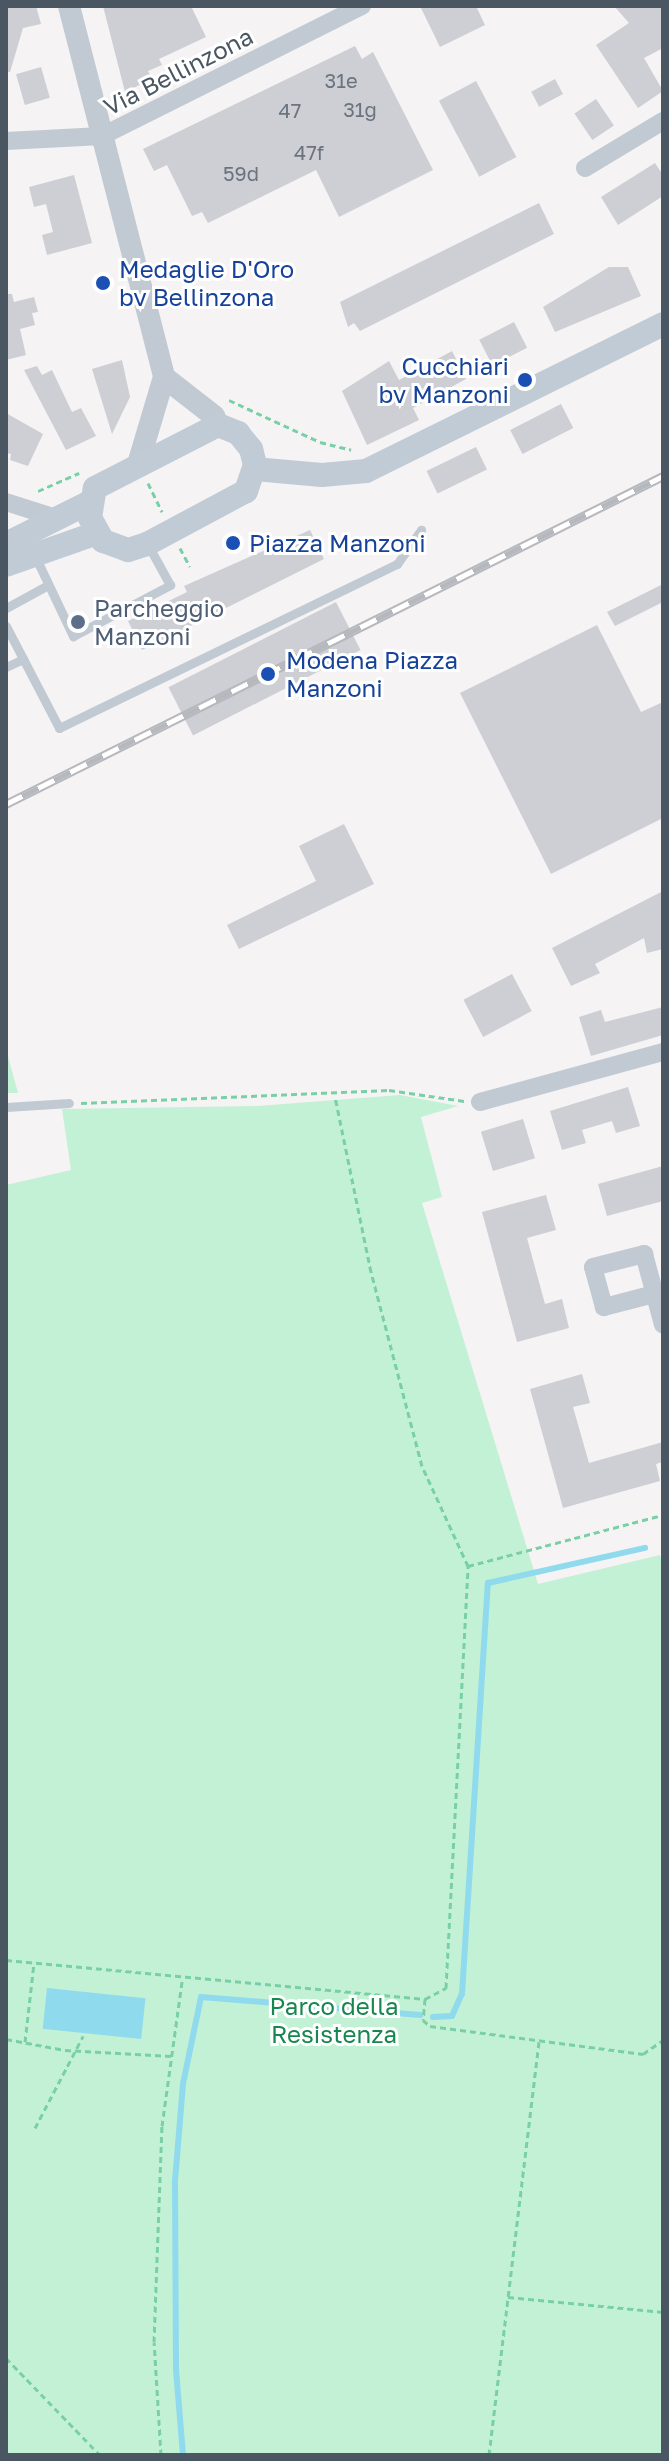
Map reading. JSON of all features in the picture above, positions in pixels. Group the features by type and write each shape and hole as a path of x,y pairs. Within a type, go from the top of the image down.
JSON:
{"main road":[{"path":"254,469 322,475 366,471 663,324"},
{"path":"218,425 246,440 254,469 251,482 237,499 147,544 112,547 97,533 90,502 95,488 218,425"},
{"path":"6,544 90,502"},
{"path":"6,565 97,533"}],"street":[{"path":"69,6 164,377 138,464"},
{"name":"Via Bellinzona","path":"102,136 362,6"},
{"path":"585,168 663,121"},
{"path":"6,141 102,136"},
{"path":"164,377 214,416 218,425"},
{"path":"10,503 56,518"},
{"path":"480,1102 663,1052"},
{"path":"654,1294 663,1325"}],"lane":[{"path":"6,626 59,728 397,564 421,530"},
{"path":"35,556 73,636 170,585 147,544"},
{"path":"6,608 48,585"},
{"path":"6,667 23,659"},
{"path":"6,1107 69,1103"}],"path":[{"path":"216,395 320,442 357,451"},
{"path":"10,503 91,467"},
{"path":"69,1103 335,1096 389,1090 480,1102"},
{"path":"6,1960 182,1980 425,1999 444,1992 447,1982 468,1566 422,1466 369,1264 335,1096"},
{"path":"468,1566 663,1515"},
{"path":"25,2042 34,1963"},
{"path":"161,2455 154,2342 162,2126 182,1980"},
{"path":"425,1999 423,2020 430,2026 643,2054 663,2049"},
{"path":"35,2128 83,2036"},
{"path":"6,2039 75,2051 171,2056"},
{"path":"657,2049 663,2040"},
{"path":"489,2455 539,2041"},
{"path":"508,2297 663,2312"},
{"path":"6,2358 100,2455"}],"green space":[{"path":"6,1049 18,1093 6,1093"},
{"name":"Parco della Resistenza","path":"400,1095 458,1106 421,1117 442,1197 422,1203 538,1584 660,1555 663,1568 663,2455 6,2455 6,1185 71,1170 62,1109 258,1106"}],"water":[{"path":"47,1988 145,1998 141,2039 43,2029"}],"building":[{"path":"6,6 36,6 41,24 23,28 10,72 6,72"},
{"path":"103,6 191,6 206,37 159,59 162,65 148,71 152,79 125,92"},
{"path":"420,6 476,6 485,25 440,47"},
{"path":"614,6 663,6 663,48 644,58 663,91 638,108 596,45 629,23"},
{"path":"355,46 362,59 373,52 433,170 339,217 316,170 208,223 202,212 192,216 167,165 154,171 143,149"},
{"path":"41,67 50,98 25,105 16,74"},
{"path":"555,79 563,94 539,107 531,92"},
{"path":"476,81 516,157 479,177 439,101"},
{"path":"596,99 614,126 592,140 574,114"},
{"path":"655,163 663,175 663,196 618,225 601,197"},
{"path":"74,175 92,243 47,255 42,235 53,232 46,204 34,207 29,187"},
{"path":"539,203 554,234 360,331 354,323 348,327 340,302"},
{"path":"609,267 628,267 641,296 555,332 543,307"},
{"path":"6,294 12,294 14,302 34,297 38,312 32,313 35,325 20,329 26,355 6,360"},
{"path":"514,322 527,348 492,366 479,340"},
{"path":"452,351 466,379 413,408 419,420 367,445 342,391 389,361 399,380"},
{"path":"122,360 130,397 112,434 92,369"},
{"path":"37,366 42,375 52,370 72,412 81,408 96,436 66,450 24,370"},
{"path":"561,404 573,428 522,454 510,430"},
{"path":"6,413 43,434 28,466 10,460 11,454 6,453"},
{"path":"476,447 487,469 438,494 427,471"},
{"path":"310,530 324,559 142,650 128,621 187,592 184,586"},
{"path":"663,584 663,602 615,626 607,612"},
{"path":"336,602 361,650 193,735 168,687"},
{"path":"597,625 641,712 663,702 663,818 551,874 460,693"},
{"path":"344,824 374,884 239,949 227,925 316,881 299,846"},
{"path":"663,891 663,949 647,953 644,938 595,964 600,973 571,986 552,948"},
{"path":"512,974 532,1011 483,1037 463,1000"},
{"path":"663,1007 663,1035 591,1056 579,1017 601,1010 605,1022"},
{"path":"628,1087 640,1126 616,1133 612,1121 582,1130 586,1143 562,1150 550,1111"},
{"path":"523,1119 535,1158 493,1171 481,1132"},
{"path":"663,1166 663,1201 607,1216 598,1184"},
{"path":"546,1195 556,1230 527,1238 545,1304 562,1299 569,1328 517,1342 482,1212"},
{"path":"582,1374 590,1403 573,1407 589,1463 663,1442 663,1462 656,1464 660,1481 563,1508 530,1389"}],"waterway":[{"path":"433,2017 452,2016 462,1994 488,1583 645,1548"},
{"path":"183,2455 176,2370 175,2181 183,2084 201,1997 420,2015"}],"railway":[{"path":"6,804 663,476"}],"place":[{"name":"Medaglie D'Oro bv Bellinzona","path":"103,283"},
{"name":"Cucchiari bv Manzoni","path":"525,380"},
{"name":"Piazza Manzoni","path":"233,543"},
{"name":"Parcheggio Manzoni","path":"78,622"},
{"name":"Modena Piazza Manzoni","path":"268,674"}]}
